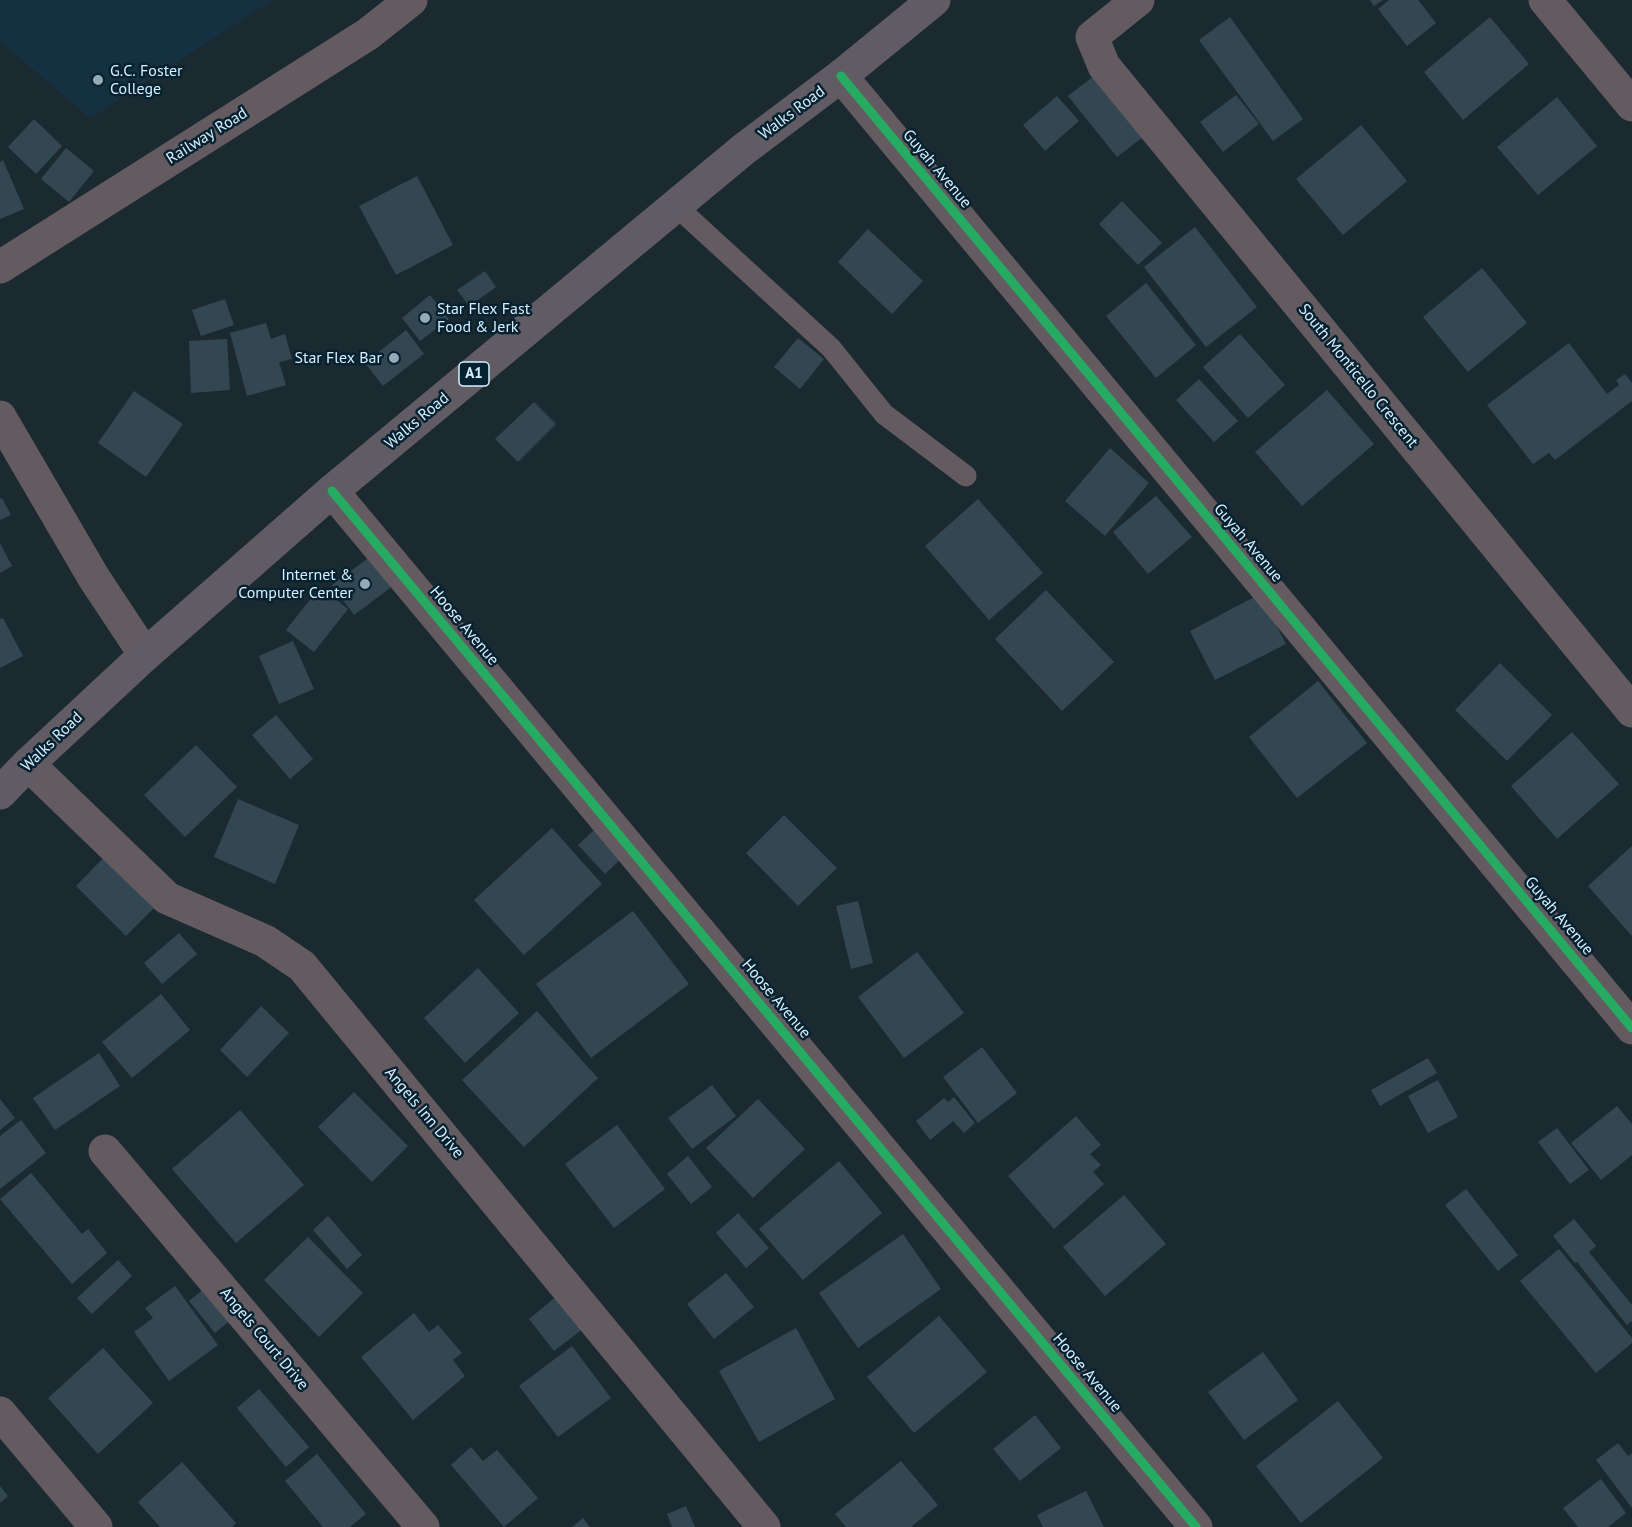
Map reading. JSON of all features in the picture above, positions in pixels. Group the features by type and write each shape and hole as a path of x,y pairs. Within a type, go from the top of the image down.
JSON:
{"main road":[{"name":"Walks Road","path":"0,793 145,655 332,491 744,149 841,76 934,0"}],"street":[{"name":"Railway Road","path":"0,267 368,34 411,0"},
{"name":"South Monticello Crescent","path":"1138,0 1092,37 1104,66 1632,711"},
{"path":"1545,0 1632,105"},
{"name":"Guyah Avenue","path":"841,76 1632,1028"},
{"path":"0,417 94,578 145,655"},
{"name":"Hoose Avenue","path":"332,491 1196,1527"},
{"name":"Angels Inn Drive","path":"28,764 167,898 264,941 302,966 764,1527"},
{"name":"Angels Court Drive","path":"105,1151 423,1527"},
{"path":"0,1413 96,1527"}],"lane":[{"path":"676,206 831,348 884,414 966,476"}],"shaded area":[{"name":"G.C. Foster College","path":"0,0 273,0 90,118 0,41"}],"building":[{"path":"1370,0 1383,0 1374,6"},
{"path":"1389,0 1418,0 1436,23 1407,46 1378,9"},
{"path":"1230,17 1303,119 1273,141 1199,40"},
{"path":"1490,17 1529,64 1463,120 1424,72"},
{"path":"1095,75 1143,137 1117,157 1068,96"},
{"path":"1236,95 1259,124 1223,152 1200,122"},
{"path":"1057,96 1079,121 1045,151 1023,125"},
{"path":"1557,97 1597,146 1538,195 1497,147"},
{"path":"34,119 62,146 36,174 8,147"},
{"path":"1361,125 1407,181 1343,235 1296,179"},
{"path":"66,148 94,171 69,202 41,179"},
{"path":"3,160 24,209 0,219 0,162"},
{"path":"417,176 453,245 396,275 359,206"},
{"path":"1122,201 1162,243 1138,265 1099,224"},
{"path":"1195,227 1257,307 1206,347 1144,267"},
{"path":"868,229 923,281 892,314 838,262"},
{"path":"1482,268 1527,323 1468,372 1423,317"},
{"path":"485,271 496,287 469,306 457,290"},
{"path":"1146,283 1196,345 1156,378 1106,316"},
{"name":"Star Flex Fast Food & Jerk","path":"430,295 449,319 420,341 402,318"},
{"path":"225,299 234,325 201,336 192,310"},
{"path":"266,323 271,339 285,334 292,359 279,362 286,385 247,396 230,333"},
{"name":"Star Flex Bar","path":"406,330 424,354 383,386 365,363"},
{"path":"1240,334 1285,385 1248,418 1203,367"},
{"path":"798,338 824,359 800,389 774,367"},
{"path":"227,339 230,390 191,393 189,341"},
{"path":"1569,343 1607,394 1619,385 1616,380 1625,374 1632,383 1632,401 1555,460 1549,453 1533,464 1487,405"},
{"path":"1199,379 1238,421 1214,442 1176,400"},
{"path":"1327,390 1374,444 1302,506 1255,452"},
{"path":"134,391 183,424 146,477 98,443"},
{"path":"534,402 556,424 518,462 495,439"},
{"path":"1110,448 1149,483 1105,536 1065,501"},
{"path":"1156,496 1192,537 1148,574 1113,532"},
{"path":"2,498 11,515 0,520 0,499"},
{"path":"978,499 1043,573 989,620 925,546"},
{"path":"0,543 12,566 0,573"},
{"name":"Internet & Computer Center","path":"375,553 397,583 354,615 332,585"},
{"path":"320,587 348,609 314,652 286,630"},
{"path":"1046,590 1114,662 1062,711 995,639"},
{"path":"1260,594 1286,644 1215,680 1190,631"},
{"path":"3,618 23,656 0,668 0,619"},
{"path":"293,641 314,689 279,704 259,656"},
{"path":"1500,663 1552,715 1507,761 1455,710"},
{"path":"1318,681 1367,743 1297,798 1249,737"},
{"path":"276,715 313,759 290,779 252,735"},
{"path":"1572,732 1619,784 1557,839 1511,786"},
{"path":"196,745 237,787 185,837 144,795"},
{"path":"238,799 299,825 275,884 214,857"},
{"path":"784,815 837,868 798,906 746,853"},
{"path":"552,828 602,884 524,955 474,900"},
{"path":"596,828 623,857 605,874 578,845"},
{"path":"1632,846 1632,936 1588,886"},
{"path":"108,853 159,903 126,936 76,886"},
{"path":"858,901 873,963 851,969 836,906"},
{"path":"633,911 689,984 591,1058 536,984"},
{"path":"179,933 197,954 162,984 144,963"},
{"path":"917,952 964,1013 904,1058 858,997"},
{"path":"478,968 519,1013 465,1063 424,1018"},
{"path":"161,994 190,1030 132,1078 102,1042"},
{"path":"261,1006 289,1033 247,1077 220,1050"},
{"path":"537,1011 598,1078 524,1147 462,1080"},
{"path":"982,1047 1017,1093 978,1123 943,1077"},
{"path":"99,1053 120,1086 55,1130 33,1098"},
{"path":"1428,1058 1437,1073 1380,1106 1371,1090"},
{"path":"1438,1080 1458,1117 1428,1133 1408,1096"},
{"path":"712,1085 736,1116 692,1149 668,1118"},
{"path":"354,1092 408,1146 372,1182 318,1127"},
{"path":"954,1097 975,1123 964,1133 953,1121 930,1140 916,1121 944,1098 948,1102"},
{"path":"0,1099 15,1118 0,1130"},
{"path":"758,1099 805,1149 753,1198 706,1148"},
{"path":"1617,1106 1632,1124 1632,1155 1601,1180 1571,1143"},
{"path":"240,1110 304,1185 236,1243 172,1169"},
{"path":"1076,1116 1101,1145 1090,1154 1101,1165 1093,1172 1104,1184 1054,1229 1008,1176"},
{"path":"21,1120 46,1153 0,1189 0,1136"},
{"path":"617,1125 665,1189 614,1228 565,1164"},
{"path":"1557,1128 1589,1170 1570,1184 1538,1142"},
{"path":"688,1156 712,1187 691,1204 667,1174"},
{"path":"839,1161 882,1213 803,1280 759,1229"},
{"path":"31,1173 82,1234 88,1229 107,1253 72,1284 0,1199"},
{"path":"1466,1189 1518,1255 1498,1271 1445,1205"},
{"path":"1124,1195 1166,1244 1105,1296 1063,1247"},
{"path":"738,1213 769,1248 746,1268 716,1233"},
{"path":"328,1216 362,1255 347,1269 313,1230"},
{"path":"1574,1219 1596,1246 1589,1252 1632,1305 1632,1321 1627,1325 1577,1262 1575,1263 1553,1236"},
{"path":"903,1234 941,1289 858,1348 819,1293"},
{"path":"308,1237 363,1293 319,1337 264,1280"},
{"path":"1559,1249 1632,1338 1632,1343 1596,1373 1520,1281"},
{"path":"118,1260 132,1276 92,1314 77,1298"},
{"path":"726,1273 754,1307 714,1339 687,1304"},
{"path":"175,1286 218,1345 169,1381 134,1332 153,1318 145,1308"},
{"path":"206,1287 232,1319 215,1333 189,1301"},
{"path":"558,1295 584,1328 554,1351 529,1319"},
{"path":"414,1313 429,1332 438,1325 462,1353 453,1360 465,1376 413,1420 361,1357"},
{"path":"939,1316 987,1372 914,1433 867,1377"},
{"path":"796,1328 835,1399 759,1442 719,1371"},
{"path":"572,1346 611,1398 558,1437 519,1386"},
{"path":"103,1348 153,1403 98,1454 48,1398"},
{"path":"1263,1352 1298,1400 1244,1440 1208,1392"},
{"path":"259,1389 309,1447 286,1467 237,1408"},
{"path":"1338,1401 1383,1458 1301,1523 1256,1466"},
{"path":"1035,1415 1061,1448 1020,1481 993,1449"},
{"path":"1618,1443 1628,1456 1632,1453 1632,1508 1596,1460"},
{"path":"471,1447 483,1461 497,1450 538,1498 504,1527 451,1465"},
{"path":"317,1454 366,1514 350,1527 323,1527 285,1481"},
{"path":"901,1461 938,1505 911,1527 846,1527 835,1514"},
{"path":"182,1462 236,1523 232,1527 160,1527 138,1502"},
{"path":"1601,1479 1626,1513 1608,1527 1578,1527 1563,1508"},
{"path":"0,1486 8,1496 0,1503"},
{"path":"1086,1491 1104,1527 1043,1527 1037,1515"},
{"path":"686,1506 695,1527 672,1527 667,1514"},
{"path":"583,1518 590,1527 572,1527"}],"cycle path":[{"path":"841,76 1632,1028"},
{"path":"332,491 1196,1527"}],"place":[{"name":"G.C. Foster College","path":"98,80"},
{"name":"Star Flex Fast Food & Jerk","path":"425,318"},
{"name":"Star Flex Bar","path":"394,358"},
{"name":"Internet & Computer Center","path":"365,584"}]}
